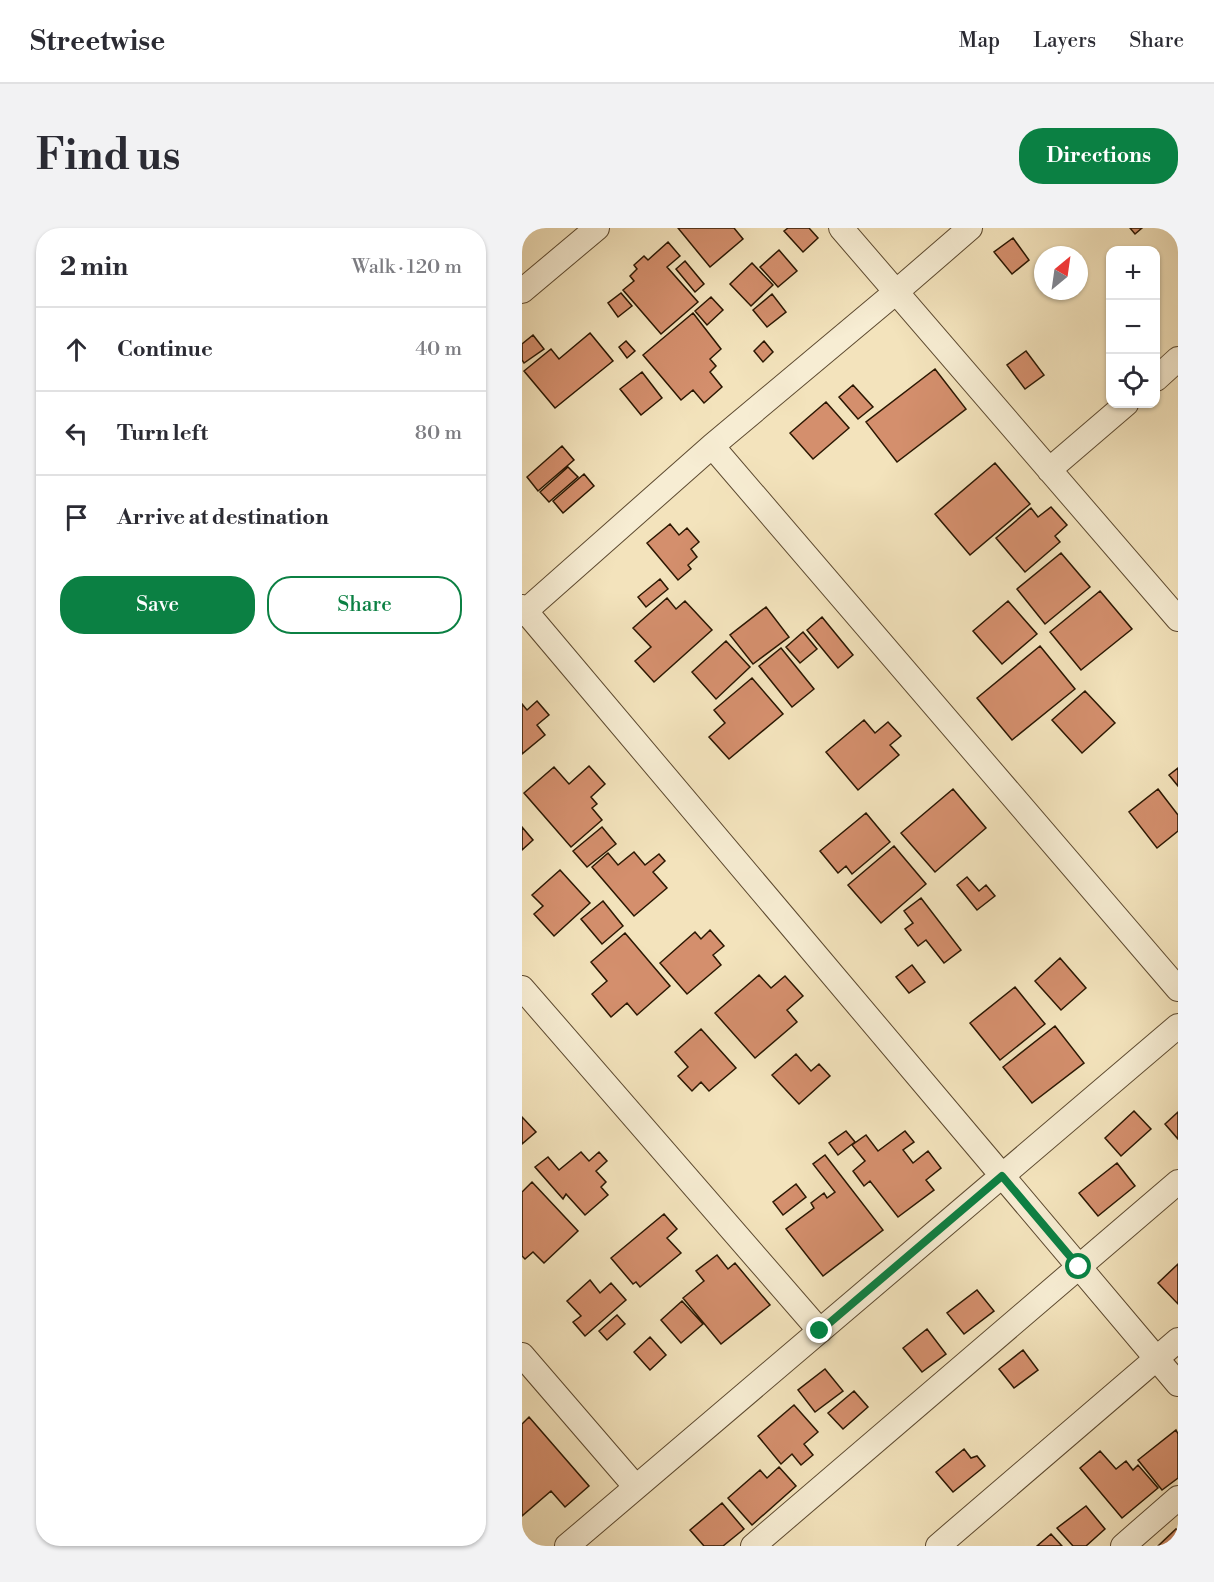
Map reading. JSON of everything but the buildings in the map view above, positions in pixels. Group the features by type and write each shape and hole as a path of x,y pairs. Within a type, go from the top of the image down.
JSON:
{"street":[{"path":"522,291 597,228"},
{"path":"841,228 1178,619"},
{"path":"970,228 712,446 523,610 1178,1384"},
{"path":"1160,374 1178,359"},
{"path":"1049,470 1121,408"},
{"path":"712,446 1178,989"},
{"path":"522,988 820,1331"},
{"path":"567,1546 1178,1026"},
{"path":"753,1546 1178,1182"},
{"path":"938,1546 1178,1340"},
{"path":"522,1355 635,1486"},
{"path":"1123,1546 1178,1497"}],"route":[{"path":"820,1331 1002,1176 1079,1267"}]}
